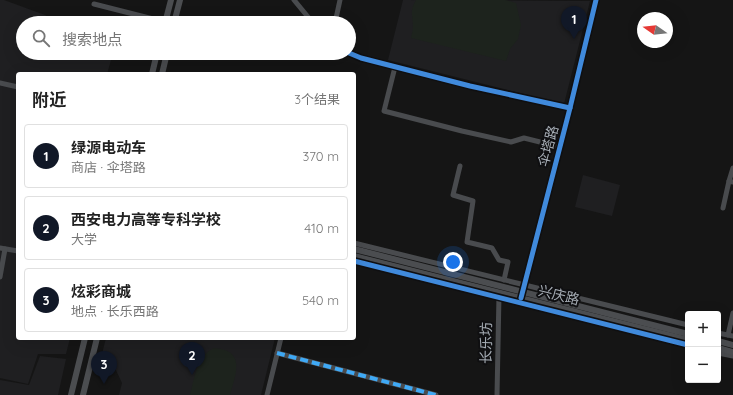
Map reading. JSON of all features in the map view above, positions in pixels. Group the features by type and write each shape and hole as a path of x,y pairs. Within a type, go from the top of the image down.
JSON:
{"main road":[{"path":"167,16 171,0"},
{"path":"176,16 180,0"},
{"path":"152,72 155,60"},
{"path":"162,72 165,60"},
{"name":"兴庆路","path":"356,250 685,339"},
{"name":"兴庆路","path":"356,257 499,295 522,295 685,333"},
{"path":"71,395 85,340"},
{"path":"83,395 97,340"},
{"path":"721,342 733,345"},
{"path":"721,349 733,352"}],"street":[{"path":"294,0 307,16"},
{"path":"337,16 340,0"},
{"name":"伞塔路","path":"522,295 596,0"},
{"path":"94,4 141,16"},
{"path":"356,56 470,86 570,108"},
{"path":"395,67 384,111 511,142 524,138 560,147"},
{"path":"0,83 16,87"},
{"path":"460,166 453,194 473,201 467,242 492,248 499,260 508,262 504,280"},
{"path":"723,208 731,182 733,168"},
{"path":"356,243 685,324"},
{"path":"0,277 3,248 16,251"},
{"path":"356,261 499,295 685,344"},
{"name":"长乐坊","path":"497,395 499,295"},
{"path":"730,336 733,314"},
{"path":"267,395 280,340"},
{"path":"277,353 436,395"},
{"path":"721,354 733,356"}],"shaded area":[{"path":"0,0 4,0 46,16 16,16 16,60 111,60 108,72 16,72 16,340 70,340 66,354 38,354 28,384 0,378"},
{"path":"403,0 590,1 564,104 388,60"},
{"path":"416,0 505,0 516,3 521,25 518,39 510,49 506,61 411,38 413,27 412,9"},
{"path":"583,175 620,185 612,216 575,207"},
{"path":"106,340 275,340 261,395 119,395 122,383 114,366 100,362"},
{"path":"214,348 231,353 235,358 235,379 230,395 190,395 200,362 208,352"},
{"path":"40,356 66,359 58,395 0,395 0,380 29,385"}],"marked path":[{"path":"277,353 436,395"}],"cycle path":[{"path":"521,298 596,0"},
{"path":"356,56 470,86 570,108"},
{"path":"356,262 685,344"}],"place":[{"name":"绿源电动车","path":"574,39"},
{"name":"西安电力高等专科学校","path":"192,375"},
{"name":"炫彩商城","path":"104,384"}]}
